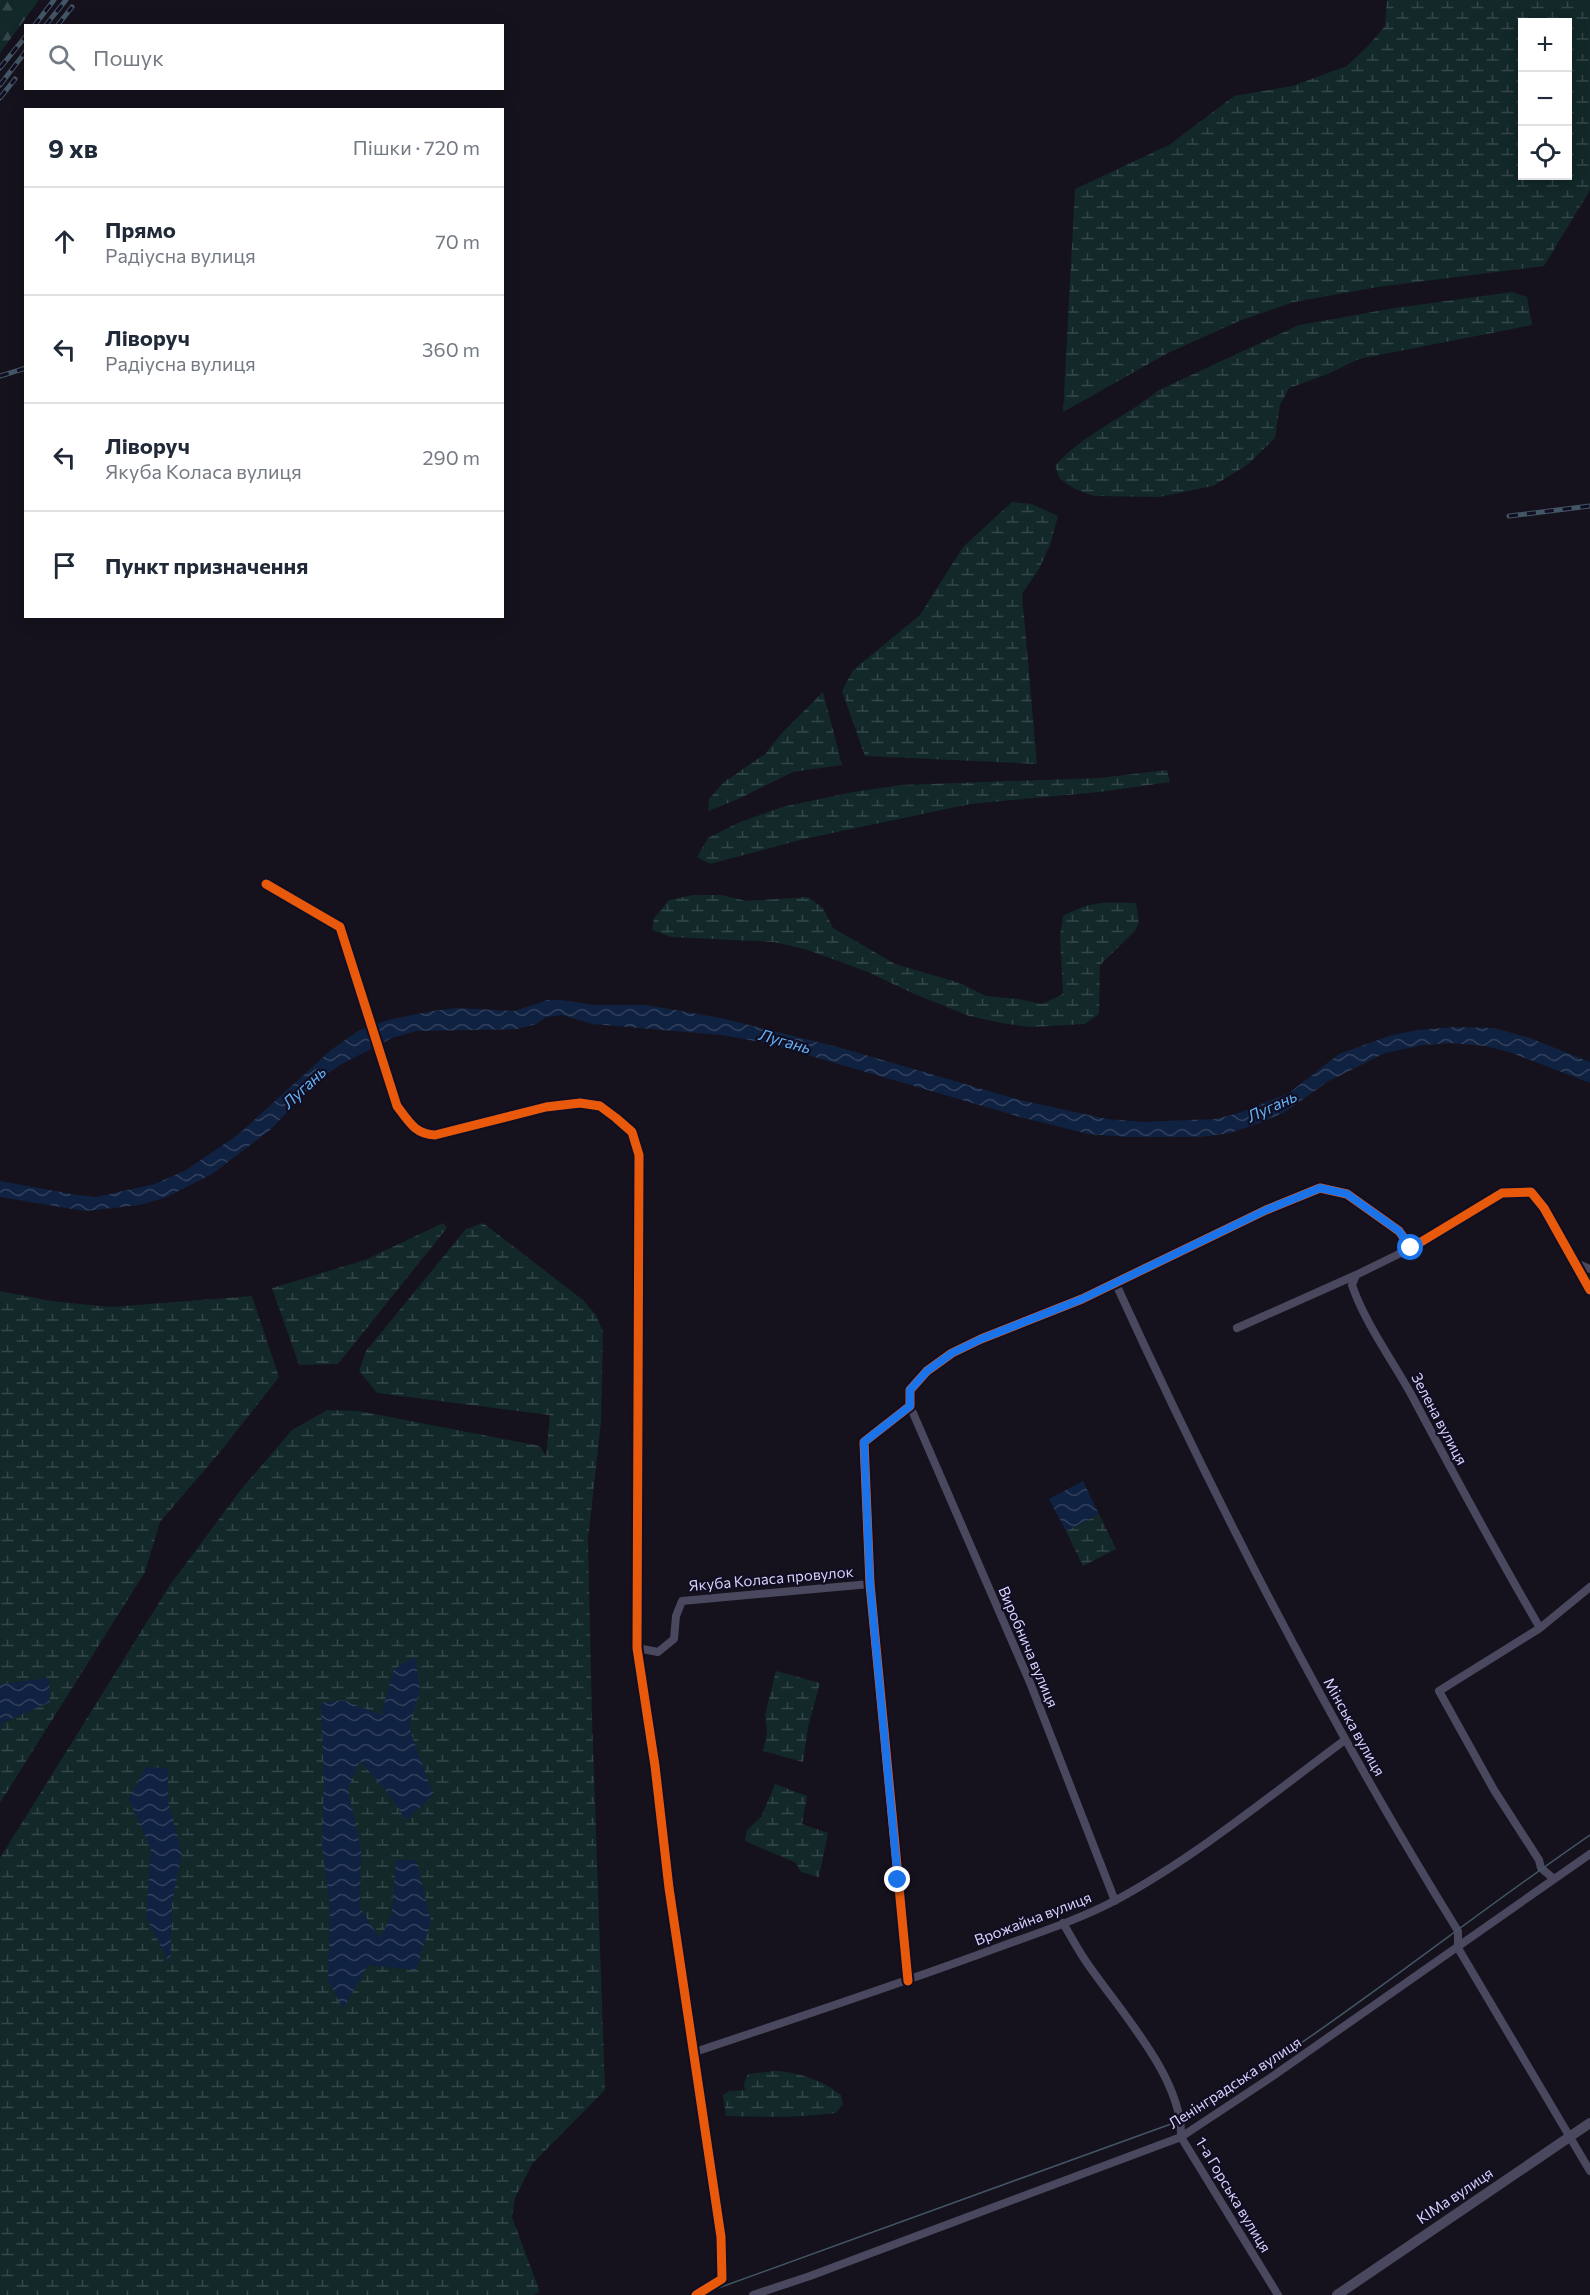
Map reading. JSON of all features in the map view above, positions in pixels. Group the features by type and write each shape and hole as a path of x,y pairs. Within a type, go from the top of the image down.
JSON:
{"street":[{"path":"267,884 340,927 397,1106 411,1125 423,1134 435,1135 546,1107 579,1103 600,1106 632,1132 639,1155 637,1648 655,1766 669,1888 721,2237 722,2279 696,2295"},
{"path":"908,1981 870,1584 864,1442 910,1406 910,1390 927,1371 952,1353 1082,1299 1266,1210 1320,1188 1347,1194 1399,1231 1411,1248"},
{"path":"1237,1328 1411,1248 1503,1194 1531,1192 1544,1208 1590,1290"},
{"path":"1574,1261 1590,1269"},
{"name":"Зелена вулиця","path":"1356,1275 1352,1285 1356,1298 1398,1371 1466,1500 1540,1628"},
{"name":"Мінська вулиця","path":"1115,1282 1173,1409 1345,1740 1458,1931 1458,1948 1590,2171"},
{"name":"Виробнича вулиця","path":"910,1406 1031,1685 1115,1901"},
{"name":"Якуба Коласа провулок","path":"637,1648 657,1652 674,1639 676,1616 682,1601 870,1584"},
{"path":"1554,1880 1541,1868 1539,1860 1494,1790 1439,1692 1540,1628 1590,1587"},
{"name":"Врожайна вулиця","path":"695,2052 908,1981 1115,1901 1147,1883 1345,1740"},
{"name":"Ленінградська вулиця","path":"753,2295 810,2276 1181,2137 1458,1948 1590,1854"},
{"name":"1-а Горська вулиця","path":"1063,1923 1084,1958 1141,2037 1161,2071 1179,2106 1182,2120 1181,2137 1278,2295"},
{"name":"КІМа вулиця","path":"1337,2295 1590,2122"}],"green space":[{"path":"0,0 39,0 0,53"},
{"path":"1387,0 1590,0 1590,190 1544,266 1378,287 1294,302 1239,321 1168,353 1063,412 1075,189 1169,145 1234,96 1292,86 1347,66 1385,26"},
{"path":"1512,292 1527,297 1532,325 1359,359 1328,374 1289,388 1280,405 1275,438 1247,465 1213,486 1159,497 1094,496 1075,489 1060,479 1055,466 1065,455 1159,390 1299,325 1395,308"},
{"path":"1012,502 1032,504 1058,516 1050,545 1039,569 1022,594 1037,764 865,756 842,691 853,670 920,615 963,547"},
{"path":"823,692 842,765 793,772 708,811 709,799 724,782 765,754 782,733"},
{"path":"1167,770 1170,782 1099,792 970,804 804,839 710,864 697,857 708,838 740,822 782,807 853,792 901,785 1099,778"},
{"path":"693,895 721,895 746,901 808,897 823,908 833,928 895,964 960,983 986,996 1042,1004 1063,994 1060,937 1063,916 1098,903 1136,903 1139,922 1135,931 1100,965 1099,1014 1085,1024 1030,1027 969,1016 868,972 808,950 774,942 671,937 652,930 654,918 669,900"},
{"path":"443,1223 447,1228 338,1364 299,1365 272,1288 365,1260"},
{"path":"483,1223 583,1300 596,1315 603,1332 601,1422 588,1539 605,2090 532,2164 515,2198 512,2217 540,2292 534,2295 0,2295 0,1858 170,1585 239,1492 292,1430 327,1410 359,1411 540,1446 546,1456 550,1415 377,1393 359,1371 366,1351 466,1229"},
{"path":"0,1291 51,1301 110,1307 252,1296 279,1377 221,1451 160,1522 145,1572 0,1803"},
{"path":"1099,1514 1116,1549 1083,1566 1066,1531"},
{"path":"776,1671 820,1683 808,1727 803,1762 763,1751 767,1733 765,1715"},
{"path":"775,1784 807,1796 802,1824 828,1833 819,1877 801,1872 796,1863 745,1841 747,1830 761,1817"},
{"path":"774,2071 800,2075 818,2081 841,2095 843,2104 836,2113 822,2115 726,2116 723,2095 729,2091 745,2090 744,2083 748,2074"}],"water":[{"name":"Лугань","path":"548,1000 595,1005 646,1005 721,1018 838,1047 1020,1100 1107,1119 1145,1122 1215,1119 1236,1114 1289,1093 1339,1054 1392,1035 1455,1027 1494,1028 1530,1038 1590,1062 1590,1083 1512,1053 1486,1046 1450,1043 1423,1045 1385,1053 1327,1082 1285,1112 1230,1133 1200,1137 1127,1137 1088,1134 1024,1118 766,1043 722,1035 592,1024 562,1015 546,1017 536,1024 517,1029 416,1031 392,1038 340,1065 316,1082 269,1131 212,1174 167,1197 140,1205 85,1211 0,1197 0,1181 96,1197 155,1184 186,1170 239,1134 331,1050 358,1031 388,1020 432,1011 458,1008 514,1011"},
{"path":"1083,1481 1099,1514 1066,1531 1049,1499"},
{"path":"415,1657 420,1689 409,1727 433,1795 406,1820 387,1792 360,1761 348,1789 361,1850 360,1908 380,1939 392,1913 396,1860 416,1860 431,1922 416,1970 368,1965 343,2009 328,1980 330,1905 322,1845 324,1781 321,1703 343,1700 381,1715 394,1669"},
{"path":"49,1678 50,1702 2,1723 0,1733 0,1684"},
{"path":"146,1767 168,1768 168,1801 182,1853 172,1903 170,1964 146,1917 151,1849 129,1799"}],"tram line":[{"path":"699,2295 1182,2120 1287,2053 1590,1835"}],"railway":[{"path":"36,24 54,0"},
{"path":"47,24 66,0"},
{"path":"59,24 72,7"},
{"path":"0,68 24,38"},
{"path":"0,85 24,54"},
{"path":"0,98 15,79"},
{"path":"0,376 24,369"},
{"path":"1509,516 1590,506"}],"cycle path":[{"path":"266,884 340,927 397,1106 417,1130 435,1135 546,1107 580,1103 600,1106 632,1132 639,1155 637,1648 655,1766 669,1888 721,2237 722,2279 696,2295"},
{"path":"908,1981 870,1584 864,1442 910,1406 910,1390 927,1371 952,1353 981,1339 1082,1299 1266,1210 1320,1188 1347,1194 1399,1231 1411,1248 1502,1193 1531,1192 1544,1208 1590,1290"}],"route":[{"path":"898,1880 870,1584 864,1442 910,1406 910,1390 927,1371 952,1353 1041,1314 1082,1299 1266,1210 1320,1188 1347,1194 1399,1231 1411,1248"}]}
